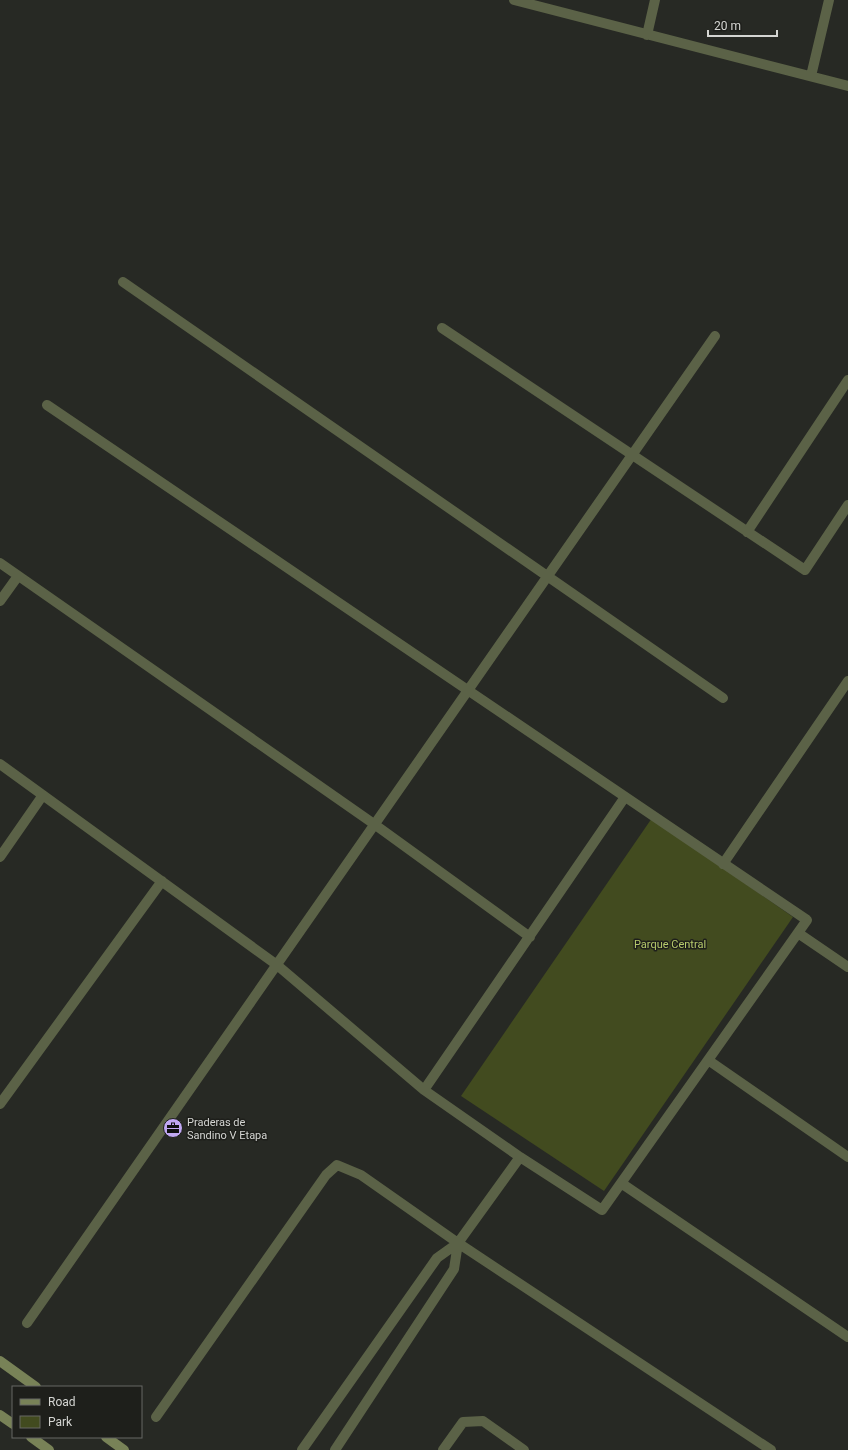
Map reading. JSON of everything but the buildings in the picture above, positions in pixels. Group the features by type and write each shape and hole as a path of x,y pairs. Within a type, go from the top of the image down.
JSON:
{"street":[{"path":"514,0 848,86"},
{"path":"647,35 655,0"},
{"path":"811,76 829,0"},
{"path":"123,282 723,698"},
{"path":"442,328 804,570 848,505"},
{"path":"27,1322 715,336"},
{"path":"748,532 848,380"},
{"path":"0,764 277,965 424,1090 520,1157 602,1210 807,920 47,405"},
{"path":"0,563 374,824 530,937"},
{"path":"0,601 18,576"},
{"path":"723,864 848,681"},
{"path":"0,857 43,795"},
{"path":"424,1090 625,797"},
{"path":"0,1104 162,881"},
{"path":"798,933 848,967"},
{"path":"708,1060 848,1157"},
{"path":"302,1450 437,1258 458,1243 520,1157"},
{"path":"156,1417 326,1175 337,1165 361,1175 458,1243 771,1450"},
{"path":"621,1183 848,1337"},
{"path":"335,1450 454,1269 458,1243"},
{"path":"0,1361 35,1386"},
{"path":"0,1415 12,1423"},
{"path":"443,1450 463,1422 483,1421 524,1450"},
{"path":"32,1438 49,1450"},
{"path":"107,1438 124,1450"}],"green space":[{"name":"Parque Central","path":"652,818 793,917 604,1191 461,1096"}],"place":[{"name":"Praderas de Sandino V Etapa","path":"173,1128"}]}
